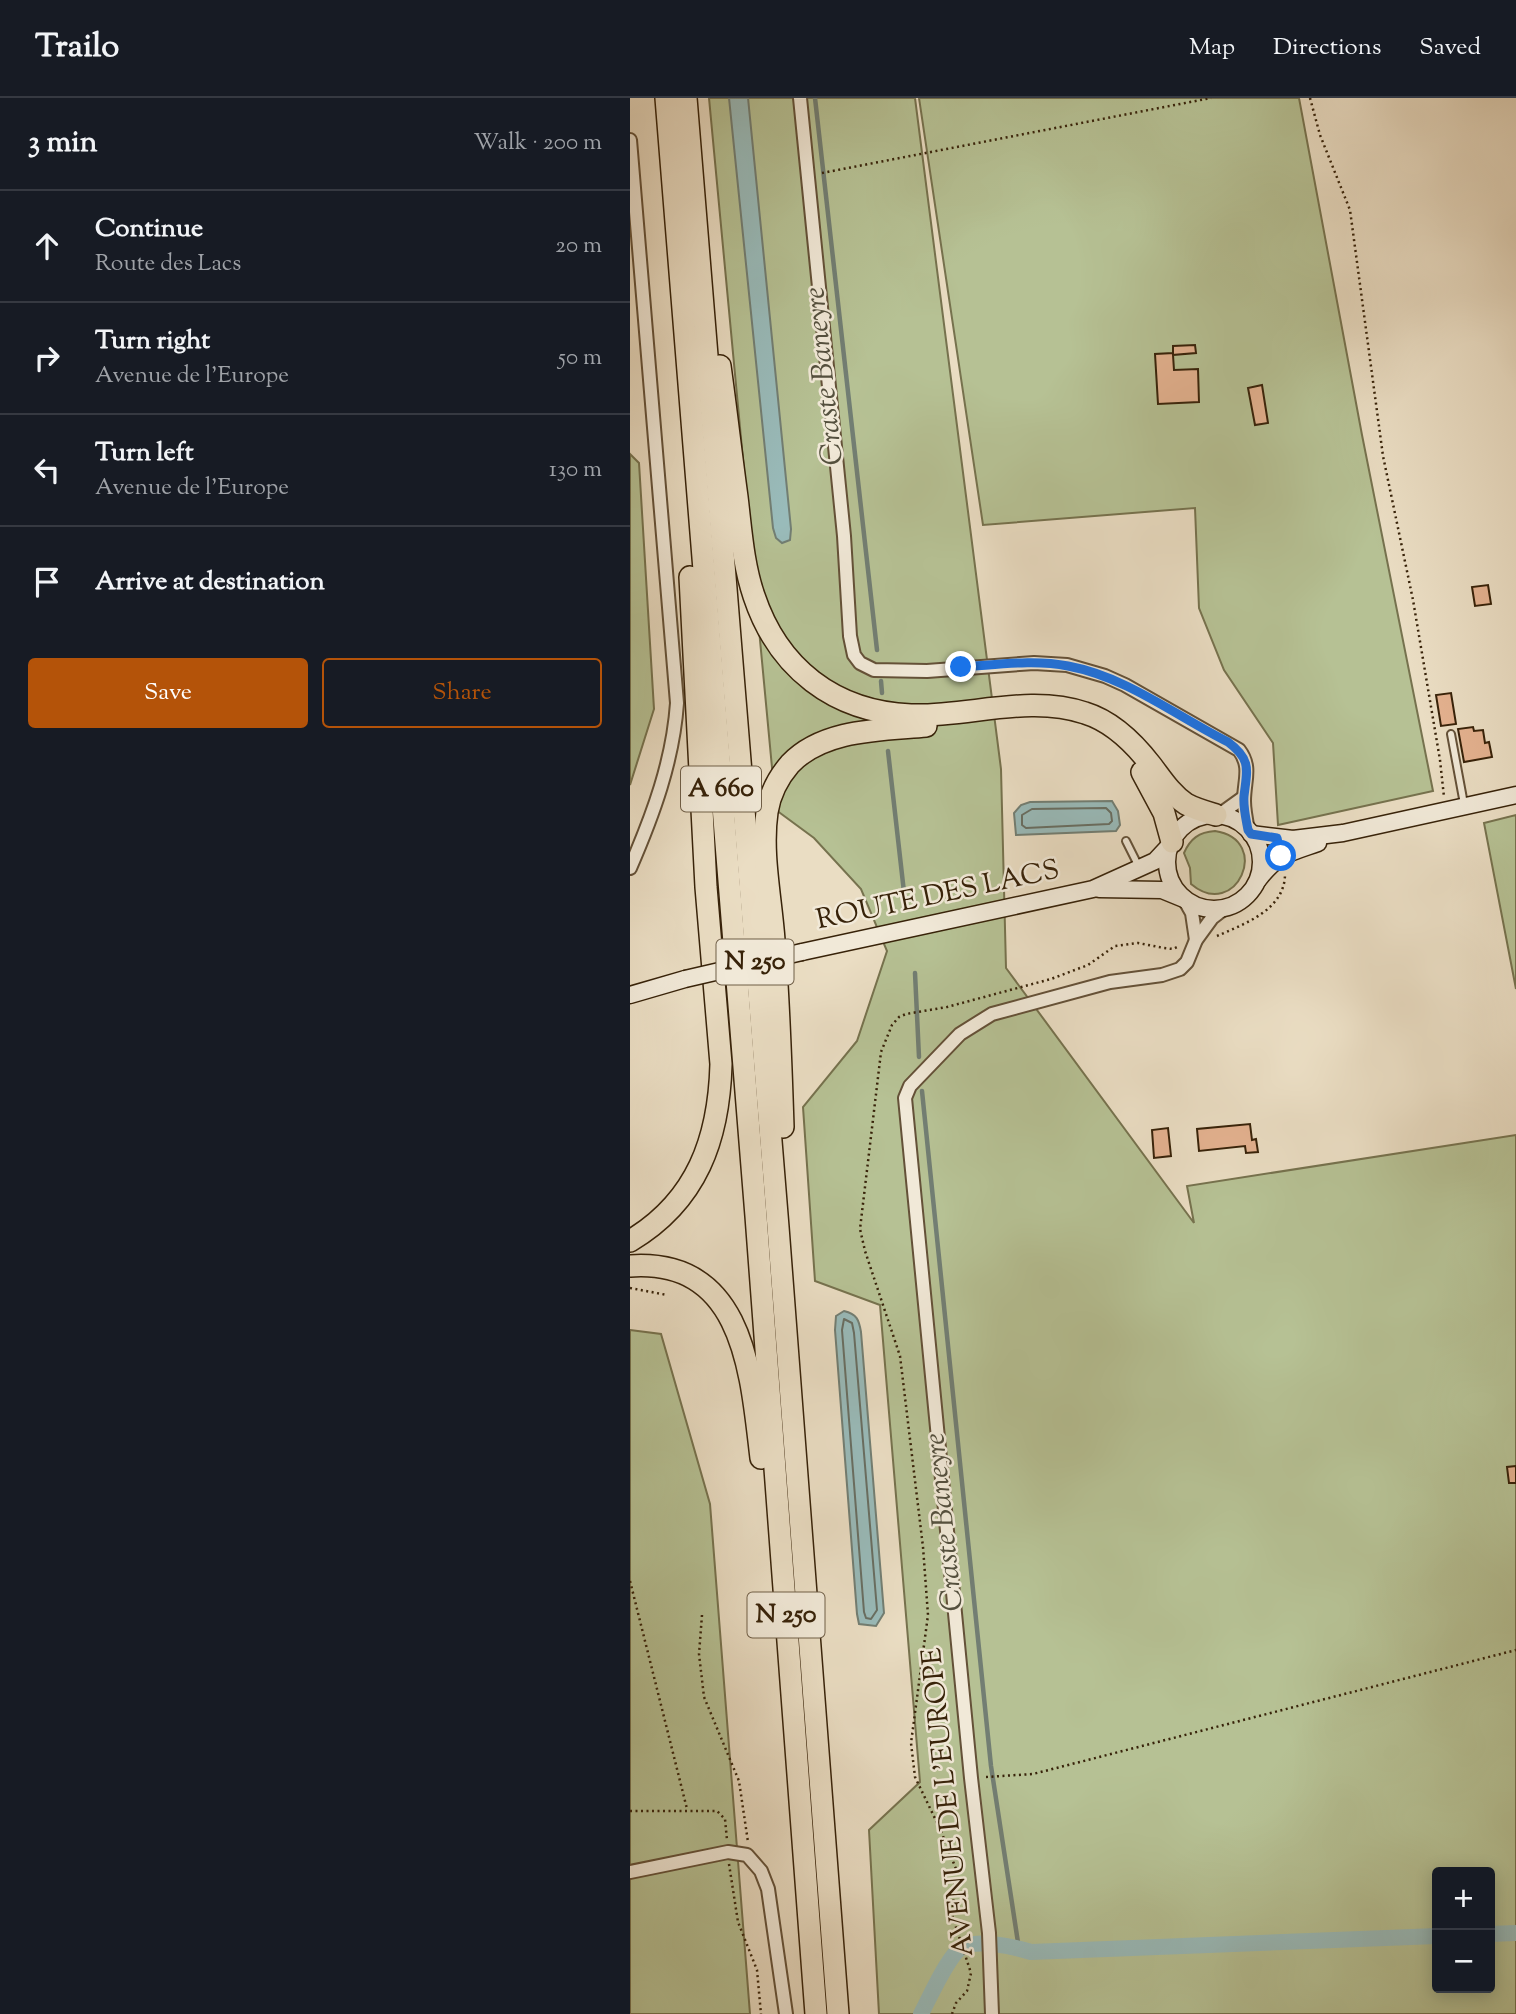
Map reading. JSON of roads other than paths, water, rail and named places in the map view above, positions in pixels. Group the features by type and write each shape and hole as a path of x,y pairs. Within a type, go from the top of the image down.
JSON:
{"highway":[{"name":"A 660","path":"666,98 756,1216"},
{"name":"N 250","path":"686,98 778,1227 838,2014"},
{"path":"692,98 707,204 719,359 746,565 762,620 776,644 792,664 826,691 868,708 912,715 1053,706 1087,713 1104,722 1133,745 1176,796 1187,805 1217,815"},
{"path":"630,1241 644,1233 670,1210 689,1187 705,1157 714,1130 720,1094 721,1064 706,887 688,531 686,361"},
{"path":"778,1227 783,1148 779,1003 766,822 772,791 791,763 819,743 864,732 1019,719 1053,718 1078,722 1112,741 1139,769 1164,814 1170,844"},
{"name":"N 250","path":"756,1216 816,2014"},
{"path":"630,1266 670,1269 697,1282 712,1293 725,1308 741,1338 755,1408 794,1736"}],"main road":[{"path":"1250,832 1293,839 1343,833 1516,794"},
{"path":"1256,883 1260,855 1250,832 1239,822 1217,815 1201,816 1187,823 1170,844 1167,860 1169,875 1175,888 1184,899 1211,909 1225,908 1248,894 1271,863 1281,856 1343,833"},
{"name":"ROUTE DES LACS","path":"1093,890 1155,861 1170,844"},
{"name":"ROUTE DES LACS","path":"630,995 685,979 802,952 1093,890 1162,890 1184,899"}],"street":[{"path":"800,98 844,536 850,636 854,655 860,663 874,670 927,671 1034,663 1067,665 1105,676 1239,750 1248,774 1244,797 1250,832"},
{"path":"630,140 677,703 674,738 668,762 645,834 630,868"},
{"path":"1217,815 1244,797"},
{"path":"1184,899 1192,913 1188,943"},
{"name":"AVENUE DE L'EUROPE","path":"992,2014 989,1933 971,1779 905,1098 916,1079 960,1034 981,1019 1003,1010 1111,982 1175,971 1184,965 1188,943 1225,908"},
{"path":"630,1872 728,1852 747,1855 761,1871 768,1889 786,2014"}],"lane":[{"path":"1451,734 1464,806"},
{"path":"1126,841 1140,869"}],"water":[{"path":"729,98 748,98 791,529 790,540 782,543 776,538 773,528"},
{"path":"1112,801 1118,811 1120,825 1116,831 1016,835 1014,813 1021,805 1030,802"},
{"path":"844,1311 857,1318 861,1332 884,1613 876,1626 859,1624 857,1614 835,1330 836,1316"}],"waterway":[{"name":"Craste Baneyre","path":"815,98 877,650"},
{"name":"Craste Baneyre","path":"881,681 882,693"},
{"name":"Craste Baneyre","path":"888,751 905,901"},
{"name":"Craste Baneyre","path":"915,973 919,1057"},
{"name":"Craste Baneyre","path":"922,1091 991,1766 1019,1949"},
{"path":"1495,1934 1516,1933"},
{"path":"921,2014 950,1960 967,1945 1006,1946 1031,1952 1432,1936"}]}
